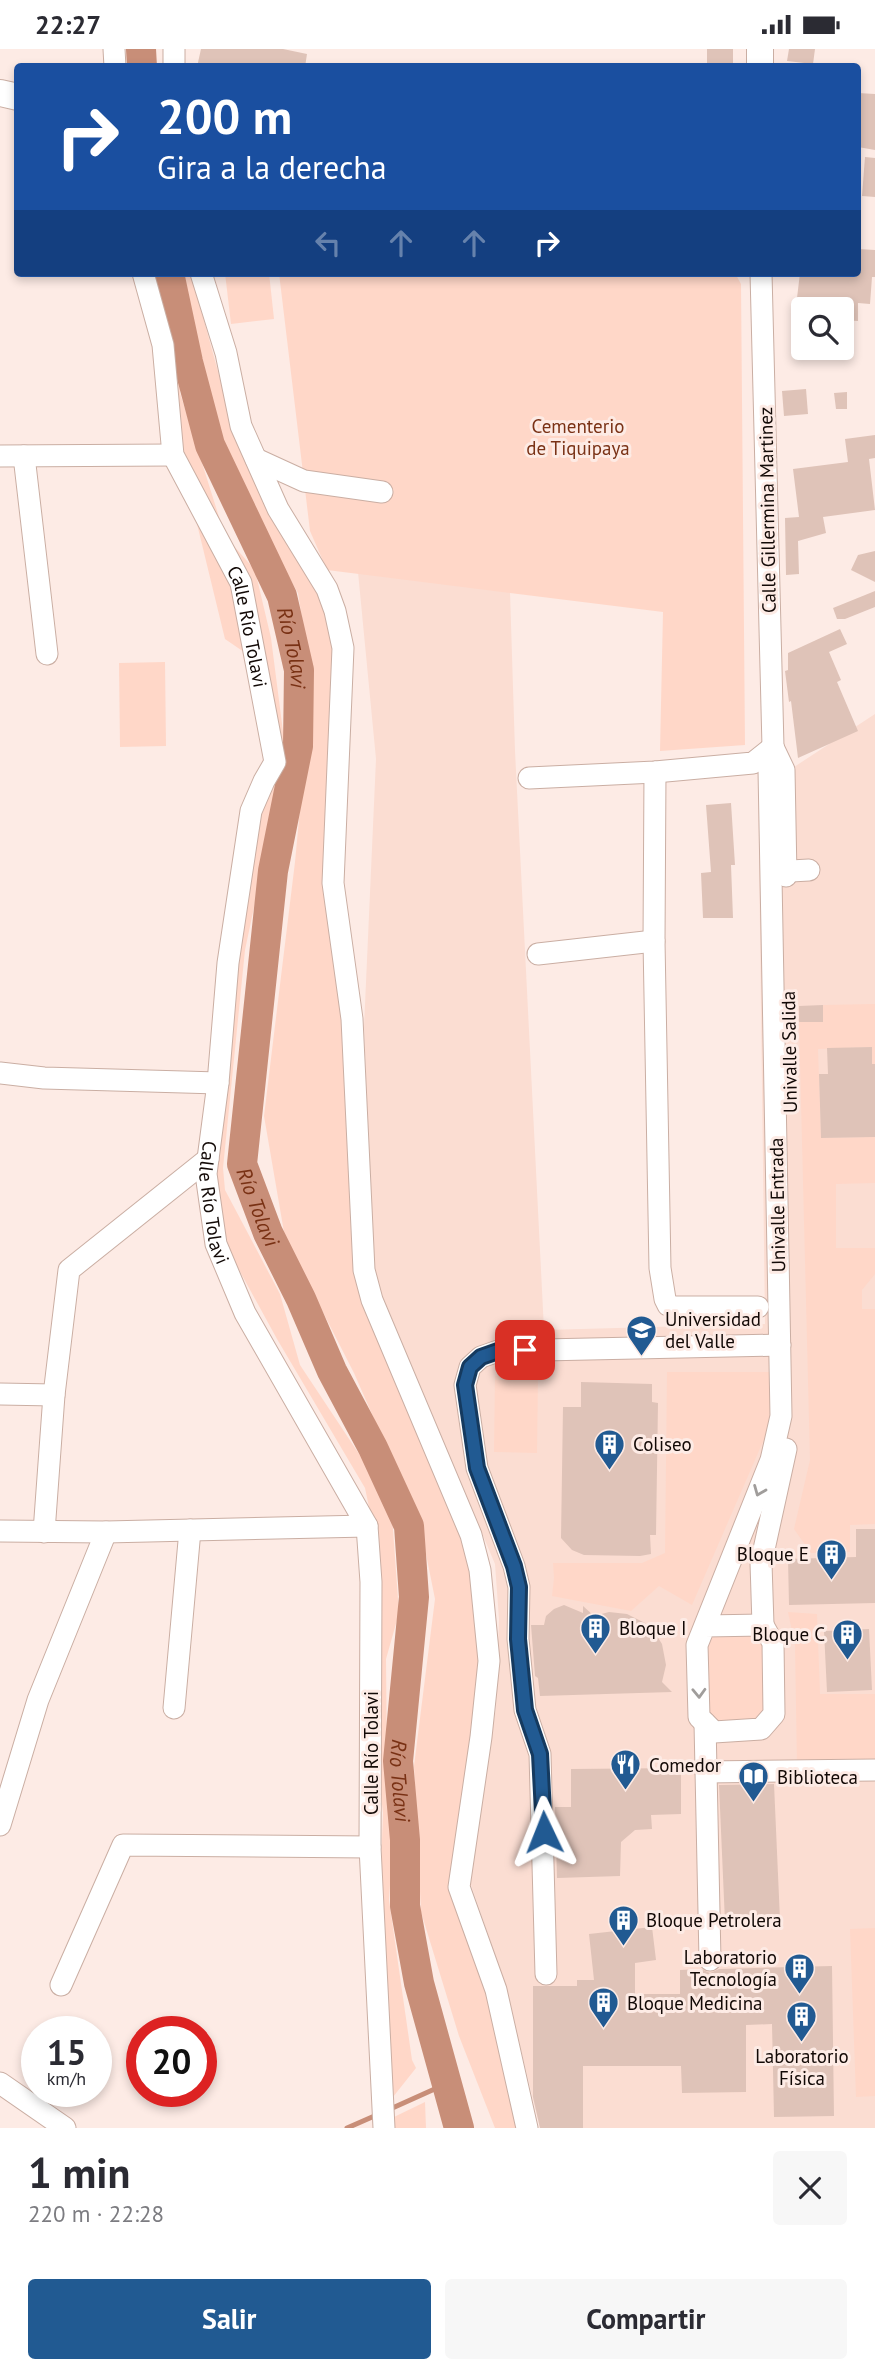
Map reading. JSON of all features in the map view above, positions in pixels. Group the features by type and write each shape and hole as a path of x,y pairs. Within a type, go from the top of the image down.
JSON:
{"street":[{"name":"Calle Río Tolavi","path":"144,277 163,345 173,455 241,583 275,762 251,811 228,963 218,1083 206,1174 216,1244 245,1313 367,1526 371,1582 370,1847 384,2128"},
{"path":"202,277 226,353 241,426 278,509 327,589 343,648 334,883 352,1019 364,1270 372,1300 471,1535 480,1570 489,1661 459,1887 496,1990 527,2128"},
{"name":"Calle Gillermina Martinez","path":"761,277 778,872"},
{"path":"0,456 173,455"},
{"path":"24,456 47,654"},
{"path":"256,459 304,481 382,492"},
{"path":"529,778 654,772 753,763 773,747"},
{"path":"654,772 657,1186 660,1268 666,1299 668,1305 675,1307 758,1307"},
{"path":"778,872 809,870"},
{"name":"Univalle Entrada","path":"705,1626 771,1459 781,1416 778,872"},
{"path":"538,954 654,941"},
{"name":"Univalle Salida","path":"762,1625 761,1563 794,1414 780,994"},
{"path":"0,1073 218,1083"},
{"path":"44,1532 54,1395 69,1270 208,1159"},
{"path":"546,1975 540,1754 525,1710 518,1639 519,1587 514,1566 477,1468 465,1385 470,1367 481,1357 498,1351 780,1345"},
{"path":"0,1394 54,1395"},
{"path":"0,1531 106,1532 367,1526"},
{"path":"174,1708 190,1530"},
{"path":"0,1825 38,1700 106,1532"},
{"path":"762,1625 773,1643 774,1714 761,1729 714,1732 699,1717 697,1646 705,1626 762,1625"},
{"path":"705,1723 710,1960"},
{"path":"706,1772 875,1770"},
{"path":"61,1985 123,1845 370,1847"},
{"path":"2,2092 65,2128"}],"shaded area":[{"name":"Universidad del Valle","path":"358,572 510,592 515,751 544,1330 765,1324 758,770 791,769 875,714 875,2128 540,2128 505,1984 470,1882 496,1707 499,1619 495,1564 374,1276 364,1027 376,759"}],"green space":[{"path":"149,277 162,277 165,286 178,357 180,393 225,536 255,570 271,638 286,755 245,950 223,1168 225,1190 280,1294 300,1365 369,1469 392,1516 399,1613 386,1659 387,1764 394,1824 389,1900 412,2060 416,2068 389,2102 379,1922 383,1813 377,1761 373,1526 365,1488 232,1257 212,1189 234,964 258,811 271,781 263,665 225,639 180,454"},
{"path":"177,277 192,277 234,430 323,597 334,648 351,1234 361,1292 458,1523 472,1568 479,1652 478,1706 451,1876 489,1999 518,2128 495,2128 459,2036 421,1912 414,1766 435,1599 420,1524 354,1373 285,1238 264,1116 295,862 312,681 298,593 216,444"},
{"path":"225,277 269,277 274,319 231,324"},
{"name":"Cementerio de Tiquipaya","path":"279,277 737,277 741,284 745,745 660,751 663,612 327,570 310,531"},
{"path":"165,662 166,746 120,747 119,663"},
{"path":"875,1004 875,1064 872,1064 871,1047 818,1049 821,1138 875,1137 875,1183 836,1184 836,1248 875,1248 875,1274 862,1290 862,1309 875,1309 875,1524 850,1525 850,1552 811,1553 794,1529 810,1460 799,1022 823,1022 823,1005"},
{"path":"667,1372 771,1372 771,1423 692,1605 659,1586 631,1611 552,1596 553,1563 642,1563 665,1553"},
{"path":"495,1376 538,1376 537,1453 494,1452"},
{"path":"788,1612 817,1614 820,1694 875,1694 875,1766 797,1766 795,1645"},
{"path":"760,1634 766,1644 767,1711 761,1719 717,1721 708,1713 706,1644 715,1635"},
{"path":"875,1928 875,2096 856,2097 850,1929"},
{"path":"425,2102 426,2128 391,2128 394,2117"}],"building":[{"path":"201,49 283,49 307,54 306,63 198,63"},
{"path":"707,49 733,49 733,63 707,63"},
{"path":"789,49 815,49 813,63 787,61"},
{"path":"861,93 875,94 875,150 861,148"},
{"path":"865,157 875,158 875,197 862,196"},
{"path":"861,249 875,250 875,277 872,277 870,304 858,303 858,321 854,321 854,297 797,297 800,277 861,277"},
{"path":"806,389 808,414 784,416 782,391"},
{"path":"847,392 847,409 836,409 834,393"},
{"path":"875,435 875,458 869,459 875,510 823,517 826,533 798,541 799,574 786,575 785,518 799,517 793,469 848,462 845,439"},
{"path":"875,551 875,582 851,570 858,555"},
{"path":"875,591 875,607 845,619 837,619 833,608"},
{"path":"840,629 847,644 829,652 841,680 837,682 858,731 798,758 785,671 788,670 788,653"},
{"path":"731,803 735,865 731,865 733,918 703,918 701,873 711,872 706,805"},
{"path":"823,1005 823,1022 799,1022 799,1006"},
{"path":"872,1047 872,1064 875,1064 875,1137 821,1138 819,1074 828,1074 827,1048"},
{"name":"Coliseo","path":"581,1382 652,1384 652,1402 658,1403 656,1535 650,1535 651,1554 584,1555 572,1550 561,1538 563,1407 581,1407"},
{"name":"Bloque E","path":"856,1529 875,1529 875,1603 789,1605 788,1559 856,1557"},
{"name":"Bloque I","path":"564,1605 583,1613 583,1606 594,1616 609,1612 627,1614 645,1623 662,1644 666,1665 662,1682 672,1692 540,1696 538,1678 535,1676 531,1625 544,1625 546,1616"},
{"name":"Bloque C","path":"869,1629 872,1690 827,1692 824,1631"},
{"path":"681,1768 681,1814 651,1815 652,1829 635,1830 621,1842 620,1876 557,1878 555,1807 571,1807 571,1769"},
{"path":"774,1784 780,1920 725,1922 719,1785"},
{"path":"652,1927 656,1960 635,1963 635,1994 680,1994 680,1970 701,1969 710,1973 719,1969 832,1966 834,2116 774,2117 772,2024 746,2025 746,2092 682,2093 681,2066 583,2066 583,2128 540,2128 533,2097 533,1986 577,1986 577,1980 594,1980 589,1934"}],"waterway":[{"name":"Río Tolavi","path":"141,49 142,63"},
{"name":"Río Tolavi","path":"170,277 188,362 210,445 282,596 299,670 298,746 273,871 242,1164 268,1233 301,1299 332,1371 373,1448 409,1526 414,1597 398,1761 405,1840 405,1906 419,1983 459,2128"},
{"path":"388,2110 448,2083"},
{"path":"347,2128 379,2114"}],"place":[{"name":"Universidad del Valle","path":"642,1357"},
{"name":"Coliseo","path":"610,1471"},
{"name":"Bloque E","path":"832,1581"},
{"name":"Bloque I","path":"596,1655"},
{"name":"Bloque C","path":"848,1661"},
{"name":"Comedor","path":"626,1792"},
{"name":"Biblioteca","path":"754,1804"},
{"name":"Bloque Petrolera","path":"623,1947"},
{"name":"Laboratorio Tecnología","path":"800,1995"},
{"name":"Bloque Medicina","path":"604,2030"},
{"name":"Laboratorio Física","path":"802,2044"}],"route":[{"path":"525,1350 490,1352 481,1357 470,1367 465,1385 477,1468 514,1566 519,1587 518,1639 525,1710 540,1754 544,1832"}]}
